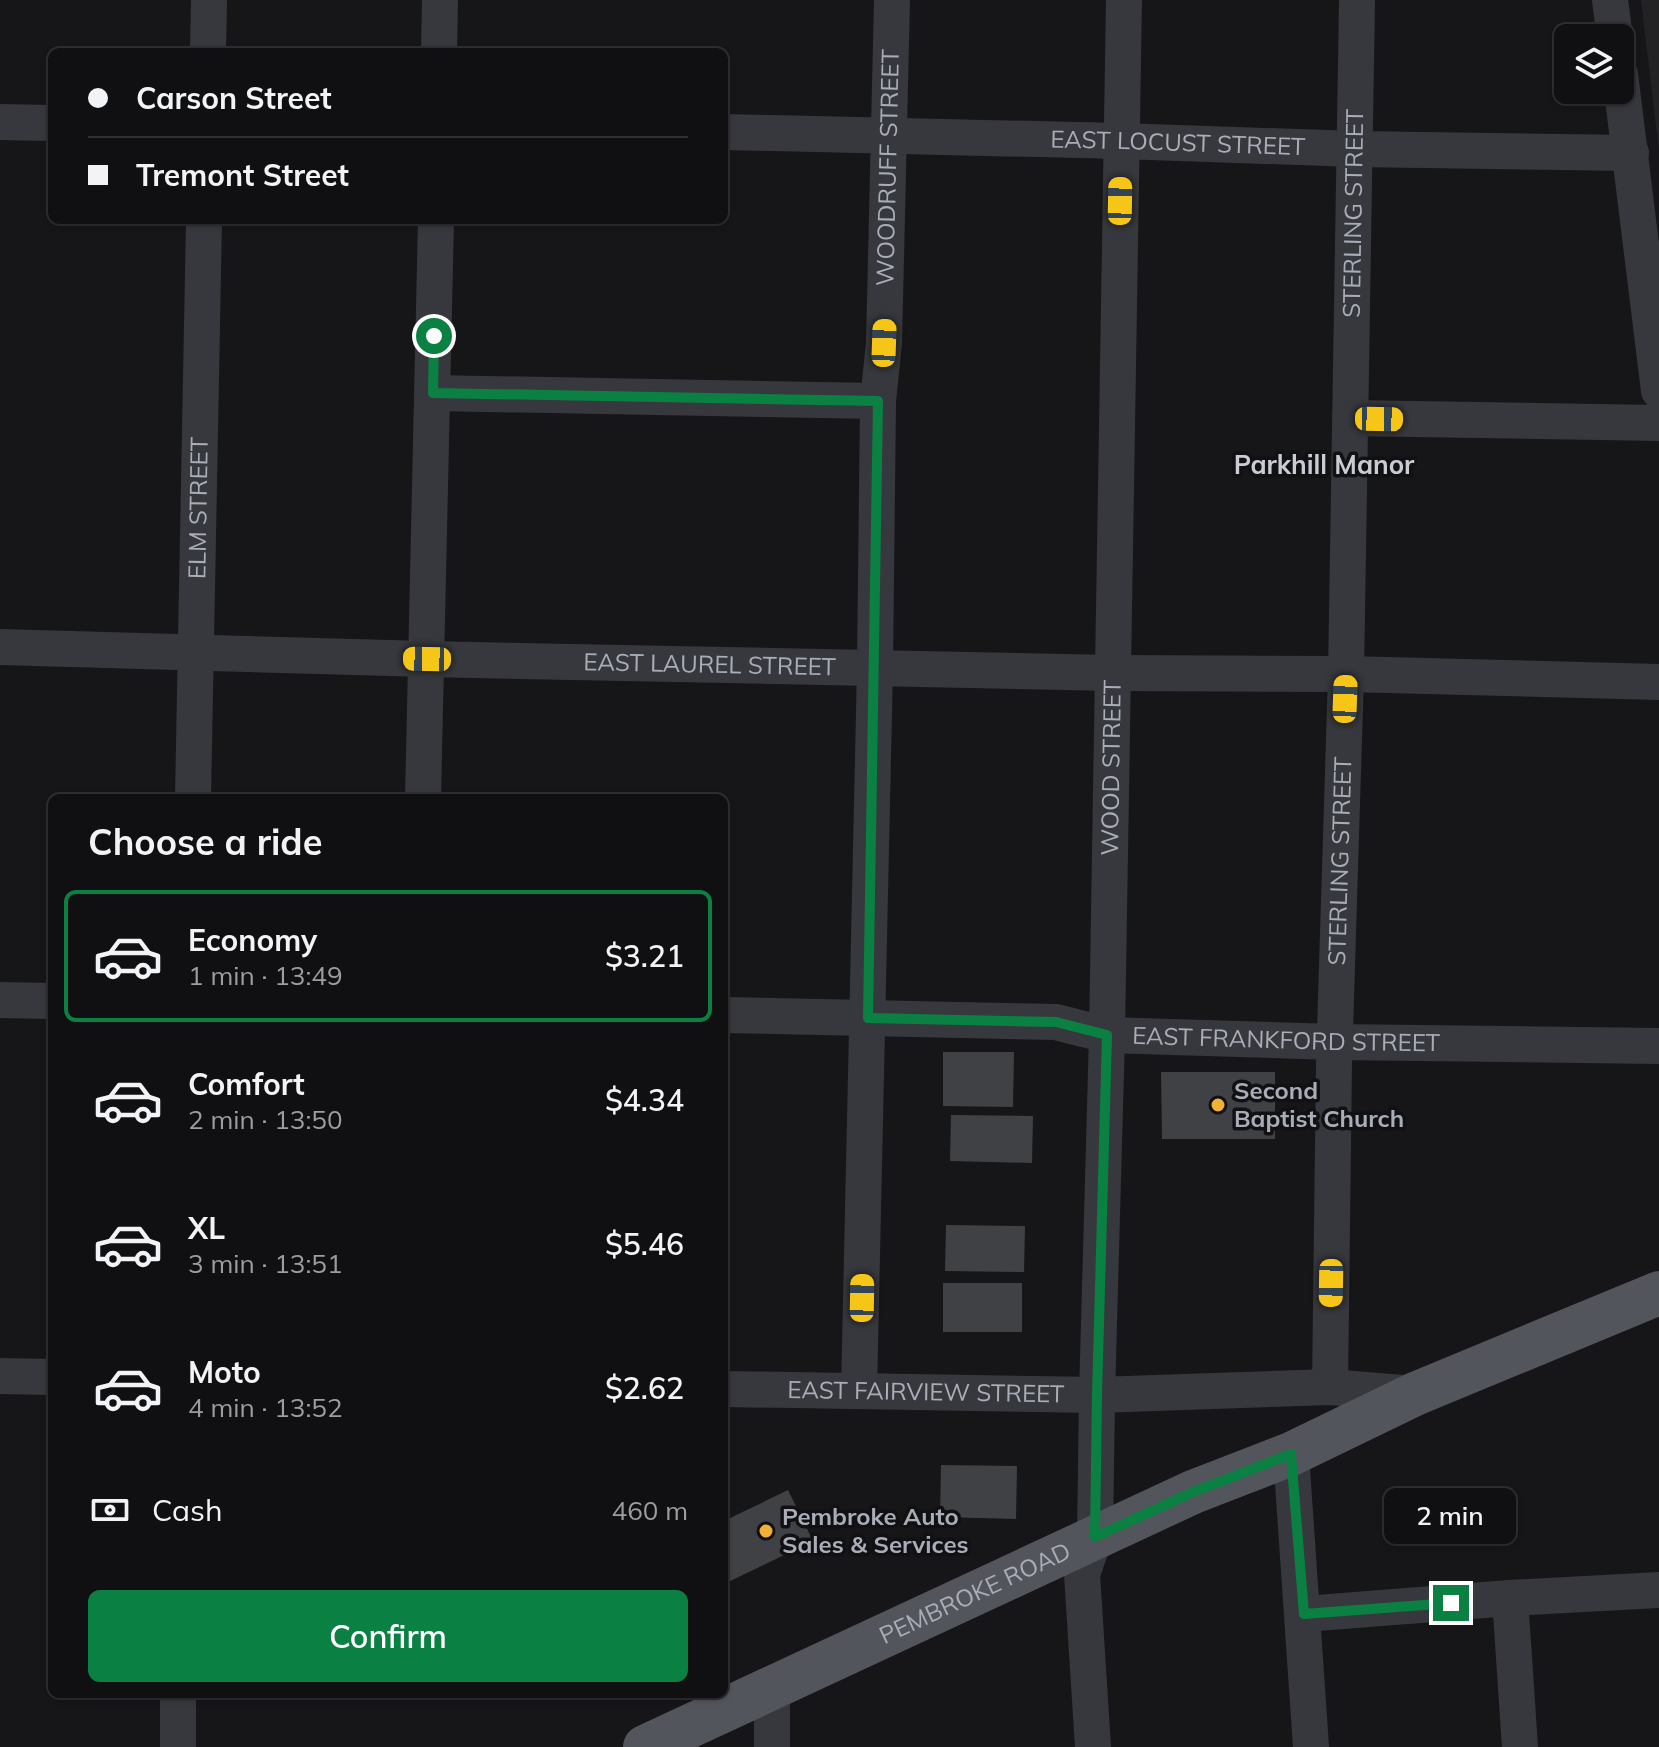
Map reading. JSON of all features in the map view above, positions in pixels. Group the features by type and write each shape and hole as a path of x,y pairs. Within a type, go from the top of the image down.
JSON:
{"main road":[{"name":"PEMBROKE ROAD","path":"645,1747 1193,1492 1291,1454 1415,1394 1659,1293"}],"street":[{"path":"208,48 209,0"},
{"path":"439,48 440,0"},
{"name":"WOODRUFF STREET","path":"859,1391 878,401 885,329 892,0"},
{"name":"WOOD STREET","path":"1095,1537 1114,673 1124,0"},
{"name":"STERLING STREET","path":"1330,1387 1334,1042 1346,674 1357,0"},
{"path":"1610,0 1613,24"},
{"path":"1624,104 1659,391"},
{"path":"0,122 48,123"},
{"name":"EAST LOCUST STREET","path":"728,132 1631,153"},
{"name":"ELM STREET","path":"193,794 204,224"},
{"path":"423,794 436,224"},
{"path":"433,393 878,401"},
{"path":"1350,418 1659,423"},
{"name":"EAST LAUREL STREET","path":"0,647 427,659 1659,682"},
{"path":"0,1000 48,1001"},
{"name":"EAST FRANKFORD STREET","path":"728,1015 1056,1022 1107,1035 1334,1042 1659,1046"},
{"path":"0,1376 48,1377"},
{"name":"EAST FAIRVIEW STREET","path":"728,1389 1097,1395 1330,1387 1415,1394"},
{"path":"1291,1454 1311,1747"},
{"path":"1093,1747 1082,1574 1095,1537"},
{"path":"1304,1614 1659,1590"},
{"path":"1510,1598 1520,1747"},
{"path":"772,1689 772,1747"},
{"path":"178,1698 178,1747"}],"shaded area":[{"path":"1641,0 1659,0 1659,151"}],"building":[{"path":"943,1052 1014,1052 1013,1107 943,1106"},
{"name":"Second Baptist Church","path":"1161,1072 1275,1072 1275,1139 1162,1139"},
{"path":"951,1115 1033,1116 1032,1163 950,1161"},
{"path":"946,1225 1025,1226 1024,1272 945,1271"},
{"path":"943,1283 1022,1283 1022,1332 943,1332"},
{"path":"941,1465 1017,1466 1016,1519 940,1517"},
{"name":"Pembroke Auto Sales & Services","path":"788,1490 813,1541 728,1582 728,1519"}],"place":[{"name":"Second Baptist Church","path":"1218,1105"},
{"name":"Pembroke Auto Sales & Services","path":"766,1531"}],"district":[{"name":"Parkhill Manor","path":"1324,465"}],"route":[{"path":"434,336 433,393 878,401 868,1018 1056,1022 1107,1035 1095,1537 1193,1492 1291,1454 1304,1614 1451,1603"}]}
